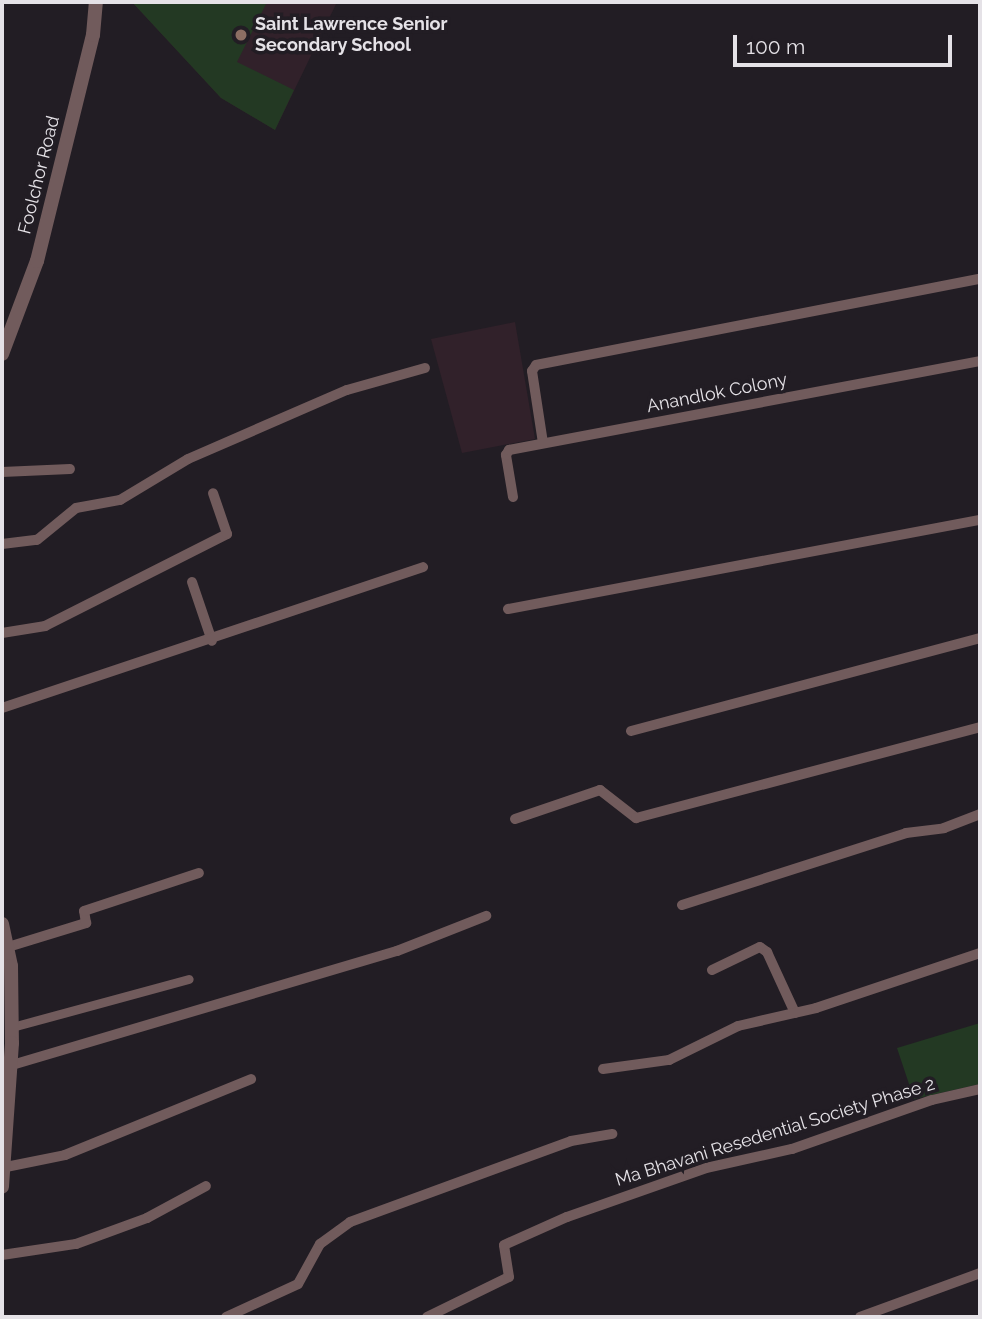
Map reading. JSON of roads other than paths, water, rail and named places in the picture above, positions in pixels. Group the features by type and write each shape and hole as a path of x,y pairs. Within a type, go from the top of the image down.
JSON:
{"street":[{"name":"Foolchor Road","path":"2,354 37,261 93,35 96,2"},
{"path":"543,443 531,371 536,365 980,279"},
{"name":"Anandlok Colony","path":"513,497 506,452 980,361"},
{"path":"2,544 37,540 76,508 120,500 188,459 347,390 425,368"},
{"path":"2,472 70,469"},
{"path":"2,633 46,626 228,534 213,493"},
{"path":"508,609 980,520"},
{"path":"2,708 212,641 423,566"},
{"path":"192,582 212,641"},
{"path":"631,732 980,638"},
{"path":"515,819 600,790 636,818 980,727"},
{"path":"682,905 980,814"},
{"path":"8,947 86,923 84,911 199,873"},
{"path":"12,1065 397,951 486,916"},
{"path":"2,924 8,947 12,1027 12,1065 6,1083 6,1167 2,1187"},
{"path":"712,970 760,947 766,952 795,1013"},
{"path":"603,1069 668,1060 738,1026 795,1013 980,953"},
{"path":"12,1027 189,979"},
{"path":"6,1167 65,1155 251,1079"},
{"name":"Ma Bhavani Resedential Society Phase 2","path":"427,1317 509,1277 504,1245 567,1217 729,1161 792,1149 932,1100 980,1089"},
{"path":"226,1317 298,1284 320,1244 350,1222 571,1141 612,1134"},
{"path":"2,1255 75,1244 148,1218 205,1186"},
{"path":"860,1317 980,1273"}],"place":[{"name":"Saint Lawrence Senior Secondary School","path":"241,35"}]}
